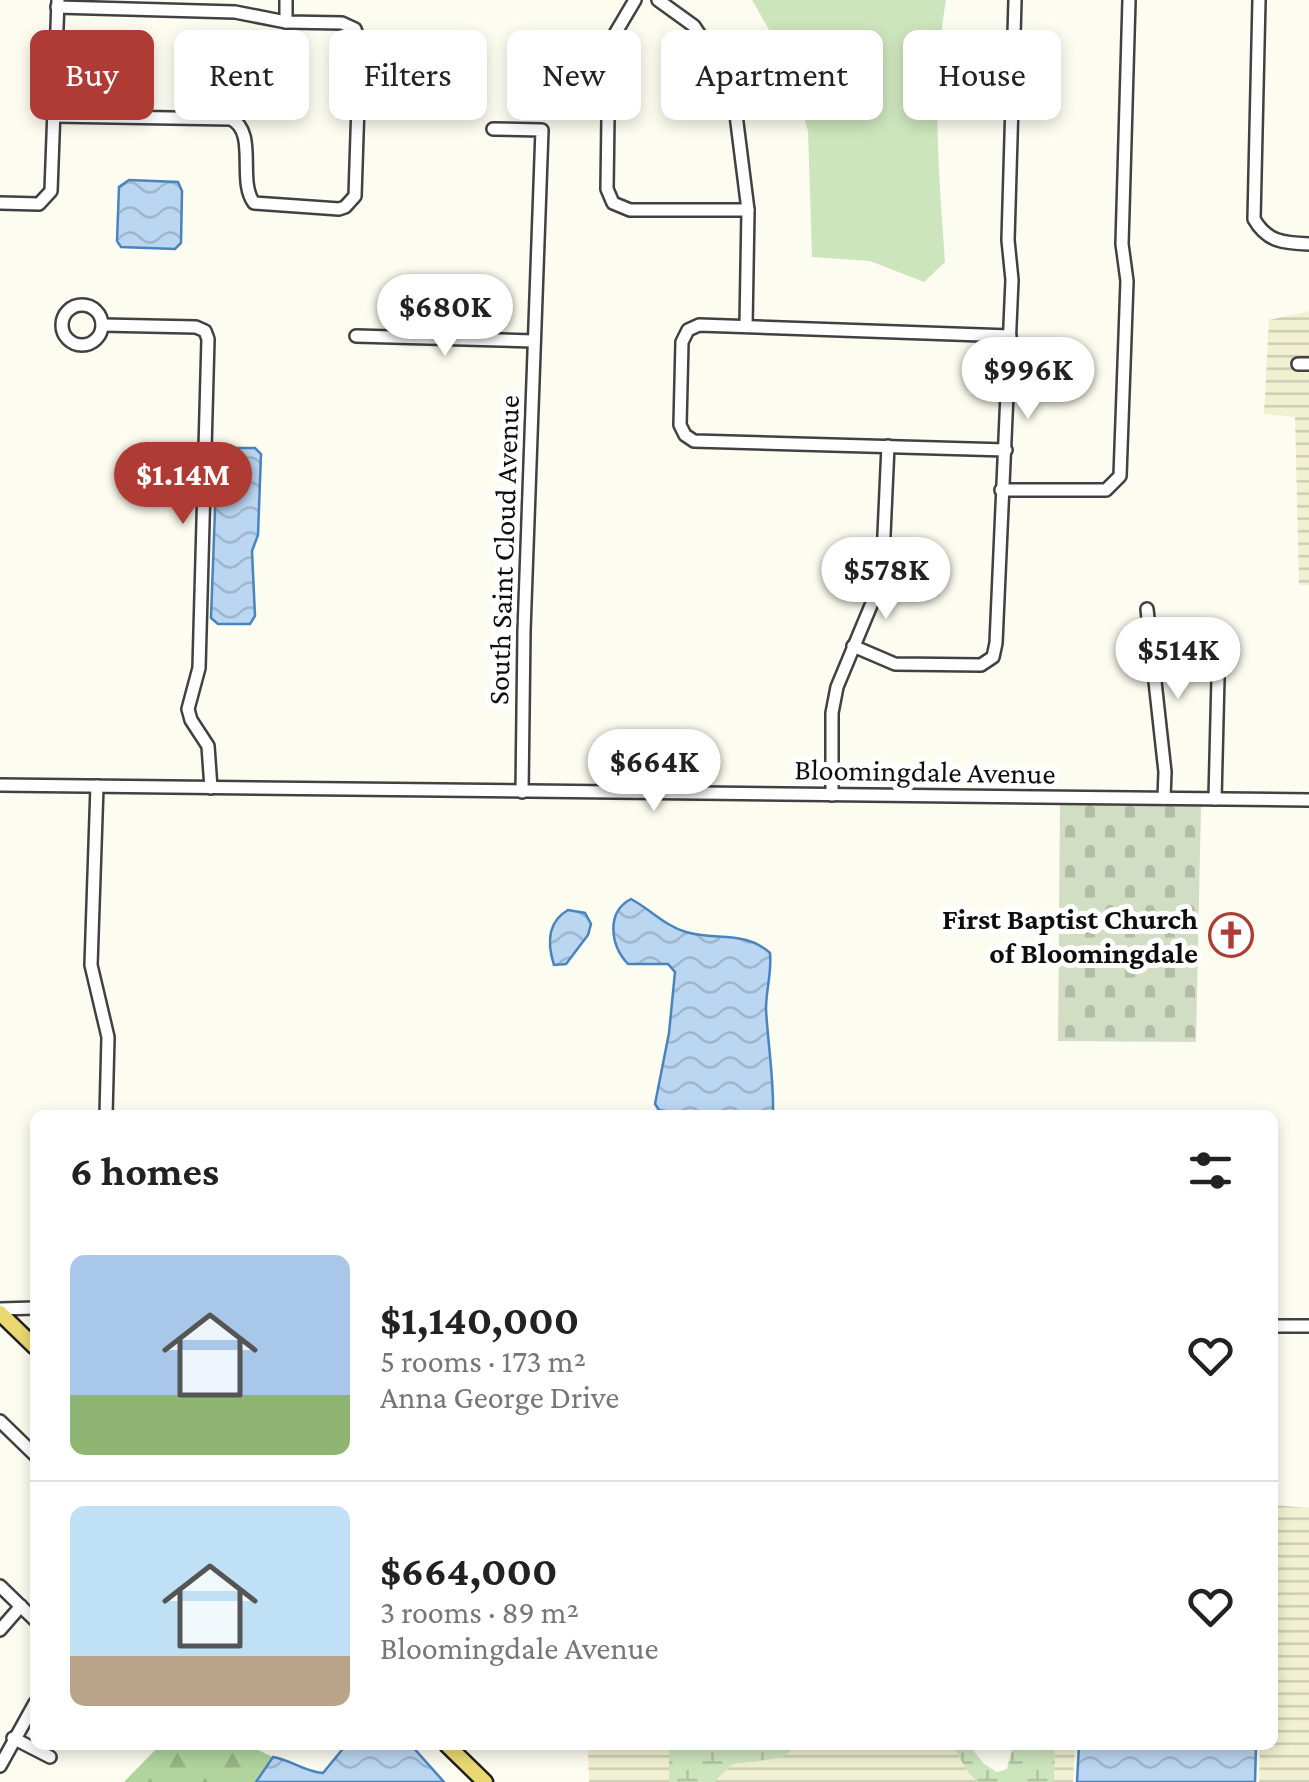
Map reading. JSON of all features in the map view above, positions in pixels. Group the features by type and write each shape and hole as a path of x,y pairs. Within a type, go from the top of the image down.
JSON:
{"main road":[{"path":"0,1311 30,1341"},
{"path":"452,1750 486,1782"}],"street":[{"path":"286,0 286,22"},
{"path":"635,0 609,44 607,189 613,203 630,210 748,210"},
{"path":"658,0 694,26 732,83 748,210 746,326"},
{"path":"853,646 895,664 981,664 992,656 996,643 1012,280 1008,240 1016,0"},
{"path":"1001,490 1106,490 1120,476 1127,281 1122,244 1129,0"},
{"path":"1259,0 1254,219 1270,238 1285,244 1309,244"},
{"path":"57,30 58,4 235,12 286,22 342,24 355,28 359,34 357,190 345,207 254,203 246,192 243,132 238,122 154,118"},
{"path":"0,203 39,204 51,191 54,120"},
{"name":"South Saint Cloud Avenue","path":"493,129 542,130 522,792"},
{"path":"102,325 196,327 208,339 199,668 188,709 208,746 211,788"},
{"path":"1006,450 694,440 685,435 680,425 682,342 688,330 699,325 1010,336"},
{"path":"356,336 534,341"},
{"path":"832,795 832,713 837,688 882,579 888,446"},
{"path":"1146,609 1164,798"},
{"path":"1215,799 1219,637"},
{"name":"Bloomingdale Avenue","path":"0,785 1309,800"},
{"path":"97,786 91,965 108,1037 106,1110"},
{"path":"0,1311 30,1308"},
{"path":"1278,1326 1309,1326"},
{"path":"0,1421 30,1451"},
{"path":"0,1586 30,1615"},
{"path":"0,1630 21,1606"},
{"path":"0,1766 30,1711"},
{"path":"13,1738 30,1747"},
{"path":"36,1750 50,1757"}],"green space":[{"path":"752,0 946,0 941,30 903,30 903,120 938,120 945,262 924,282 870,261 812,257 805,120 883,120 883,30 769,30"},
{"path":"1309,311 1309,359 1294,359 1294,368 1309,369 1309,585 1299,585 1295,417 1264,414 1269,320"},
{"path":"1060,804 1201,806 1196,1042 1058,1041"},
{"path":"1278,1505 1309,1508 1309,1782 1259,1782 1260,1750 1278,1750"},
{"path":"155,1750 258,1750 281,1761 257,1782 124,1782"},
{"path":"588,1750 669,1750 669,1782 589,1782"},
{"path":"669,1750 792,1750 781,1758 733,1764 714,1782 669,1782"},
{"path":"792,1750 955,1750 977,1782 714,1782 733,1764 781,1758"},
{"path":"955,1750 973,1750 997,1772 1007,1769 1012,1750 1055,1750 1054,1782 977,1782"},
{"path":"1055,1750 1075,1750 1073,1782 1054,1782"}],"water":[{"path":"129,180 178,182 182,191 181,243 175,249 121,247 117,241 119,187"},
{"path":"223,448 255,448 261,454 258,535 252,551 255,616 250,624 218,624 211,618 217,455"},
{"path":"631,899 678,929 750,941 770,953 766,1009 773,1110 659,1110 655,1104 669,1033 675,972 668,964 628,964 617,948 613,929 623,905"},
{"path":"568,910 585,913 591,924 588,935 566,964 554,965 550,934"},
{"path":"342,1750 415,1750 444,1782 256,1782 273,1757 323,1773"},
{"path":"1079,1750 1256,1750 1255,1782 1077,1782"}],"place":[{"name":"First Baptist Church of Bloomingdale","path":"1231,935"}]}
